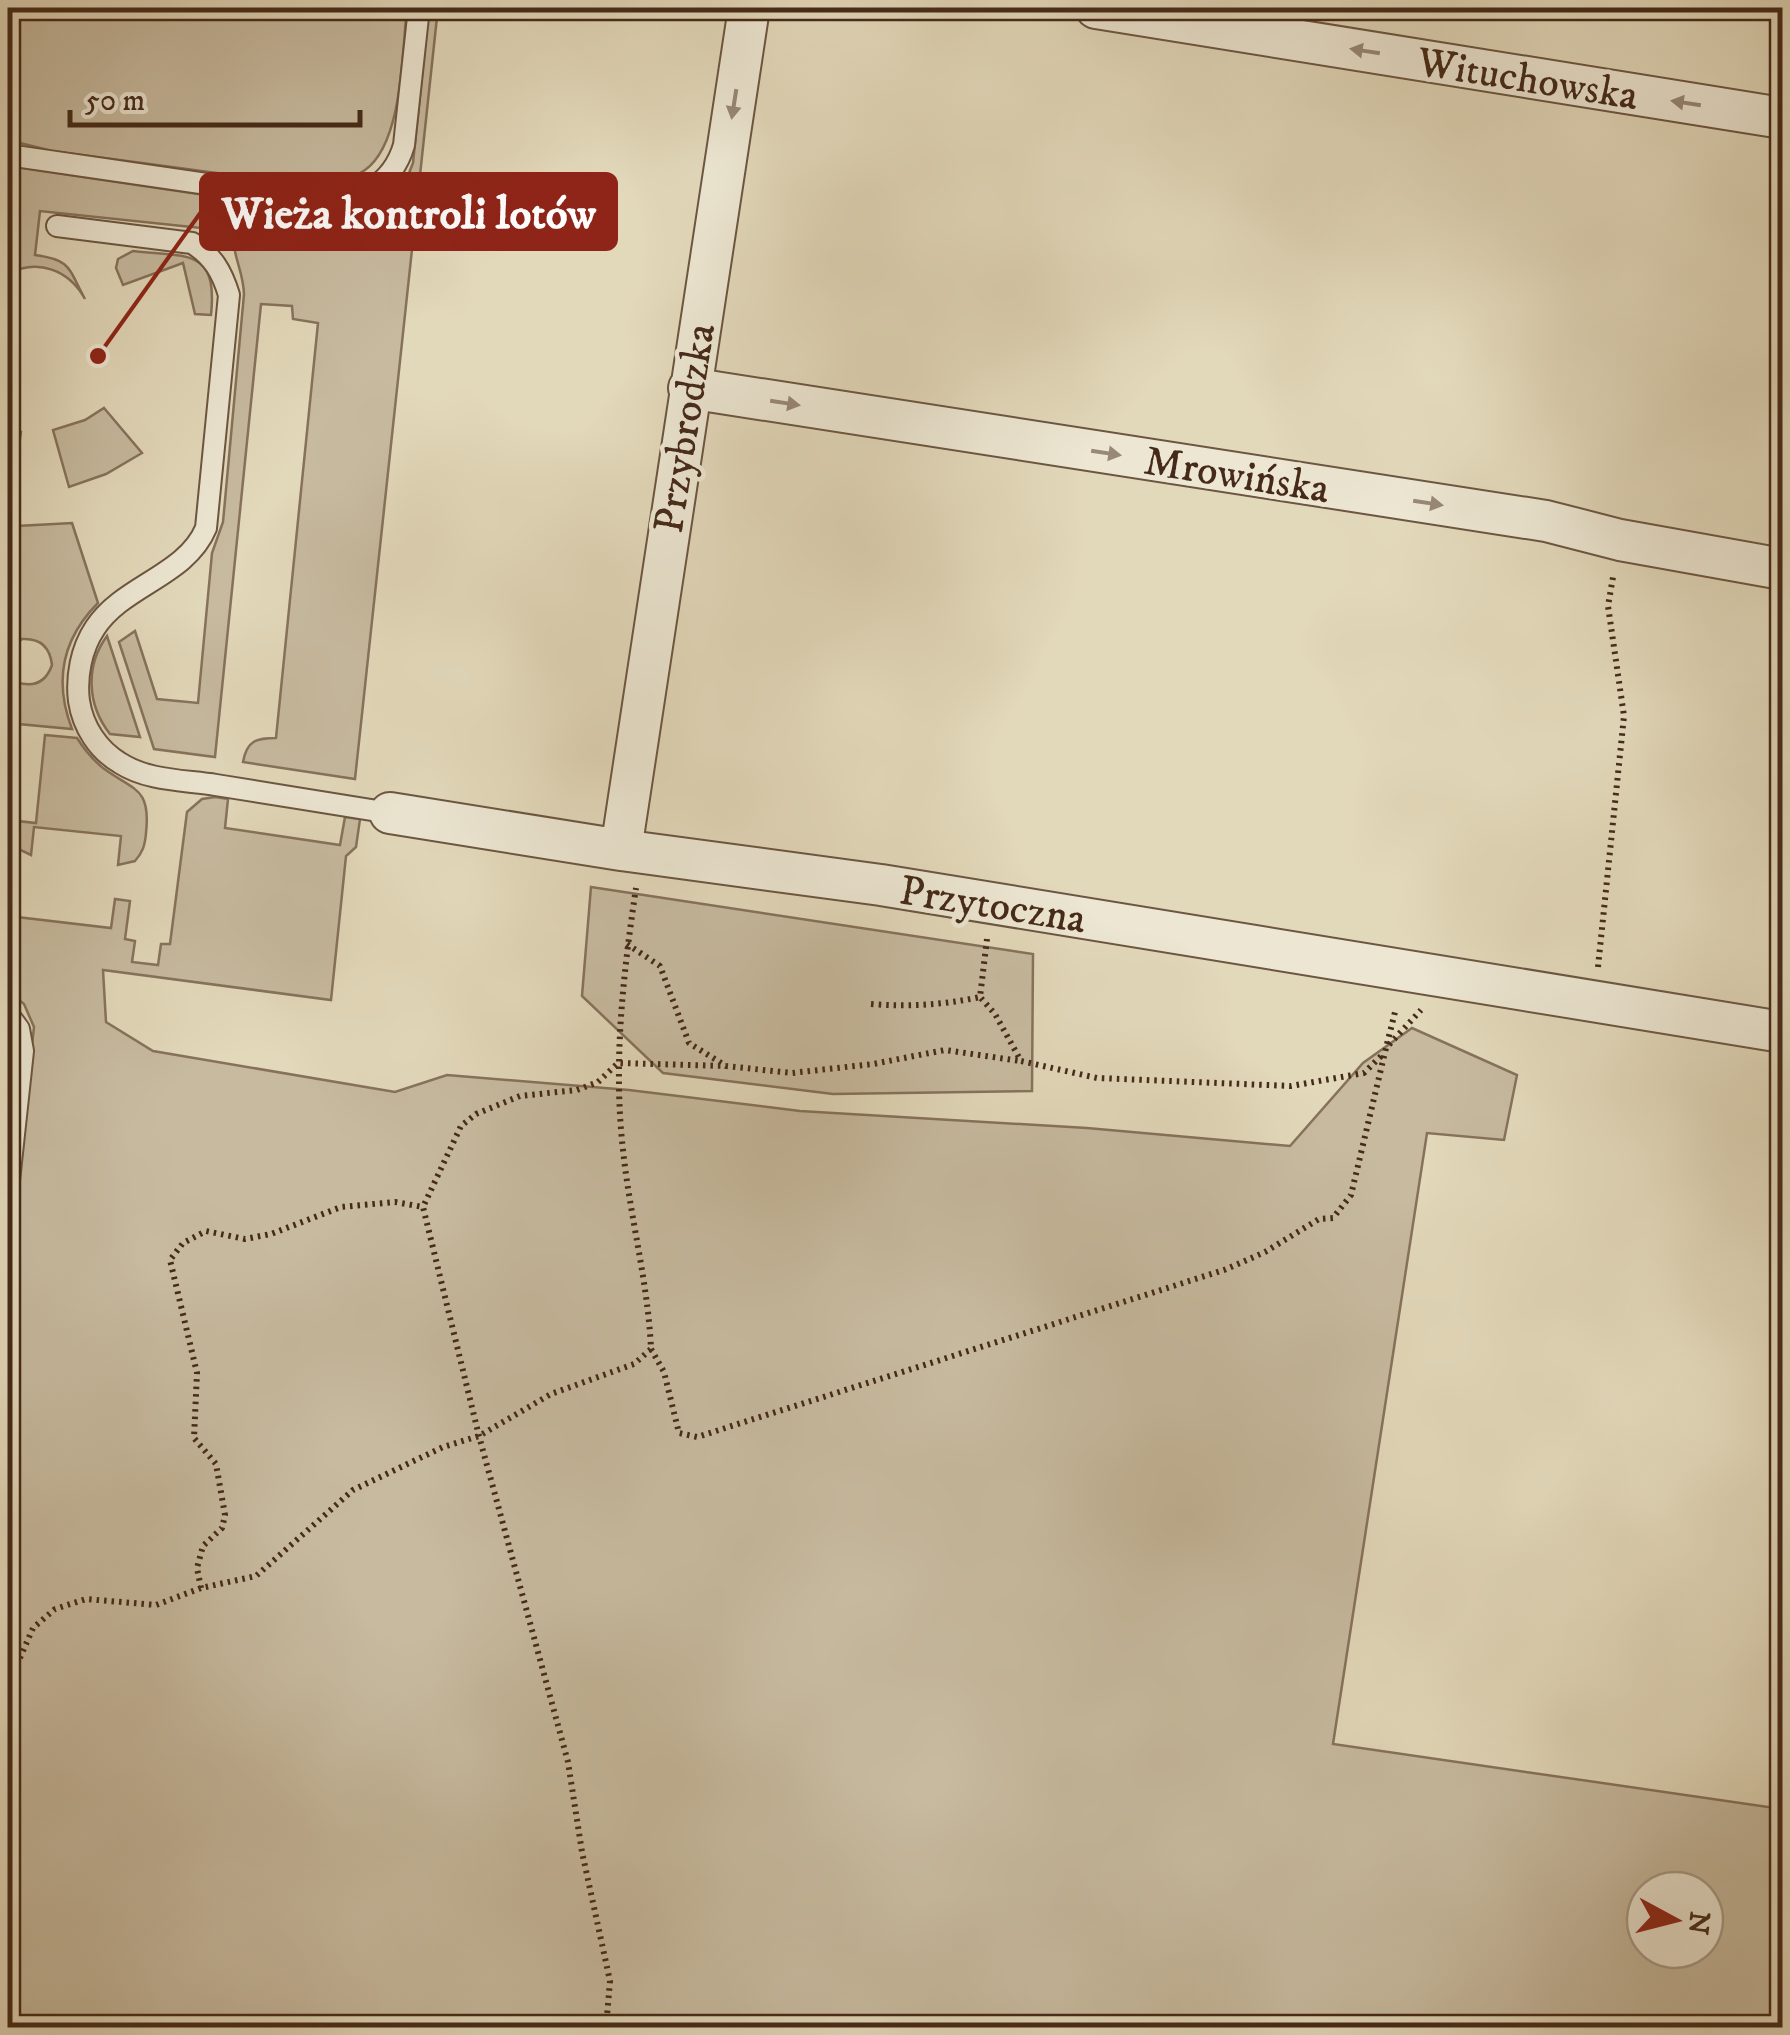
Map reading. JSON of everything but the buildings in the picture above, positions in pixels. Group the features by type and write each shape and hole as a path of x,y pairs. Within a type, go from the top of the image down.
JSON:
{"street":[{"name":"Przybrodzka","path":"631,851 689,388 749,8"},
{"name":"Wituchowska","path":"1096,8 1782,118"},
{"name":"Mrowińska","path":"689,388 1546,521 1620,540 1782,569"},
{"name":"Przytoczna","path":"390,813 631,851 881,884 1782,1032"}],"lane":[{"path":"8,155 317,200 336,201 372,190 398,165 404,145 418,8"},
{"path":"56,226 192,243 206,251 218,266 229,295 206,528 193,553 119,604 94,629 80,667 78,691 89,732 104,752 122,765 162,778 390,813"},
{"path":"8,1014 19,1029 23,1052 8,1190"}],"path":[{"path":"1595,1003 1624,716 1608,606 1620,540"},
{"path":"631,851 618,1063 623,1149 650,1349 664,1372 680,1433 697,1437 1224,1270 1265,1252 1320,1219 1333,1218 1351,1195 1386,1048 1430,1000 1419,974"},
{"path":"993,903 980,996 995,1014 1021,1062"},
{"path":"627,944 660,966 689,1043 726,1066"},
{"path":"606,2028 610,1981 582,1852 568,1762 479,1436 423,1207 461,1126 476,1114 520,1096 577,1090 598,1082 618,1063 726,1066 792,1073 873,1064 945,1050 1097,1078 1292,1086 1364,1073 1379,1062 1419,974"},
{"path":"871,1004 913,1007 980,996"},
{"path":"202,1588 197,1568 203,1546 222,1528 225,1515 216,1464 194,1438 196,1373 170,1260 183,1243 206,1231 245,1239 271,1234 341,1207 395,1202 423,1207"},
{"path":"8,1738 14,1724 12,1687 16,1667 33,1628 55,1608 86,1599 156,1605 202,1588 256,1576 353,1490 443,1447 479,1436 551,1394 634,1364 650,1349"}],"shaded area":[{"path":"8,8 407,8 394,118 378,157 365,170 347,179 314,186 52,151 8,140"},
{"path":"429,8 438,8 355,779 243,762 254,742 276,738 318,323 293,319 292,306 261,304 215,757 154,749 119,642 135,631 157,699 198,703 212,553 223,522 244,294 234,243 235,224 212,221 201,228 40,211 35,255 68,267 85,299 70,281 52,270 30,267 8,274 8,166 361,218 394,198 413,163"},
{"path":"133,251 183,256 204,267 212,293 211,315 195,314 183,263 123,285 116,268 118,259"},
{"path":"104,408 142,453 106,474 69,487 53,430 85,420"},
{"path":"8,429 21,432 12,490 8,489"},
{"path":"72,523 98,603 76,631 65,662 63,695 72,729 8,723 8,671 16,682 34,684 46,676 52,665 49,653 34,640 22,639 8,651 8,593 17,526"},
{"path":"107,636 140,737 110,734 97,711 92,673"},
{"path":"45,735 77,738 99,765 143,798 146,837 135,861 118,865 121,836 34,827 31,855 10,845 8,820 36,823"},
{"path":"202,799 228,799 225,828 340,845 345,817 360,819 356,847 346,856 331,1000 103,970 106,1022 153,1051 395,1092 447,1075 629,1090 800,1111 1087,1128 1290,1146 1363,1063 1412,1028 1517,1075 1504,1140 1427,1133 1333,1744 1782,1809 1782,2005 1759,2027 8,2027 8,1270 34,1027 24,1004 8,991 8,916 111,928 115,899 130,901 125,939 135,941 132,962 158,965 161,944 170,944 187,812"},
{"path":"591,887 1033,954 1032,1091 833,1094 663,1073 582,996"}],"place":[{"name":"Wieża kontroli lotów","path":"98,356"}]}
